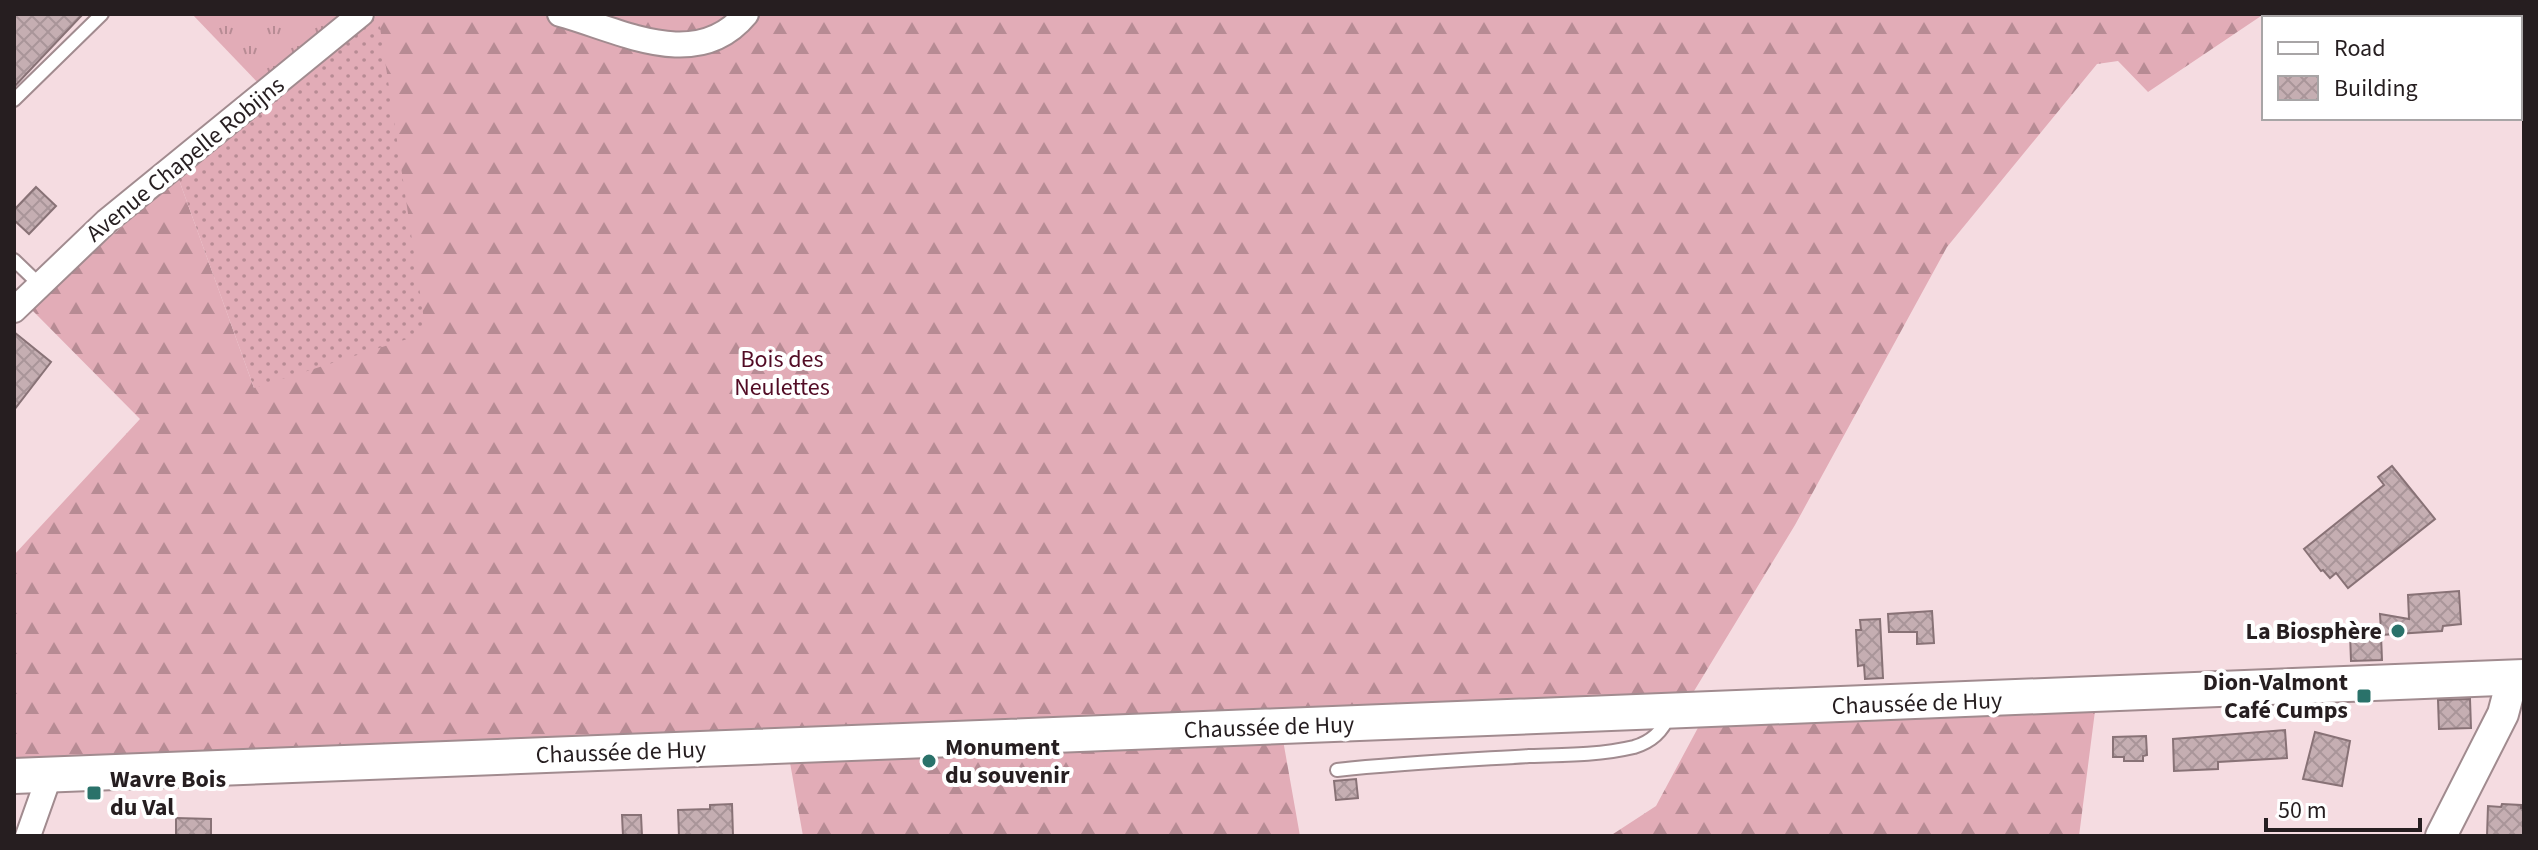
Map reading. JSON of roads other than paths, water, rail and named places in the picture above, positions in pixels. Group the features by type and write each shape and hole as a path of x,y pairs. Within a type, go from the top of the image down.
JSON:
{"main road":[{"name":"Chaussée de Huy","path":"14,776 2516,677"}],"street":[{"name":"Avenue Chapelle Robijns","path":"14,310 107,221 361,14"},
{"path":"560,14 669,45 696,46 725,32 746,14"},
{"path":"2441,836 2503,714 2516,677"},
{"path":"28,836 50,774"}],"lane":[{"path":"14,100 102,14"},
{"path":"14,260 39,284"},
{"path":"1337,770 1413,762 1590,753 1636,746 1653,739 1665,726 1670,712"}],"place":[{"name":"La Biosphère","path":"2398,631"},
{"name":"Dion-Valmont Café Cumps","path":"2364,696"},
{"name":"Monument du souvenir","path":"929,761"},
{"name":"Wavre Bois du Val","path":"94,793"}],"park label":[{"name":"Bois des Neulettes","path":"782,373"}]}
